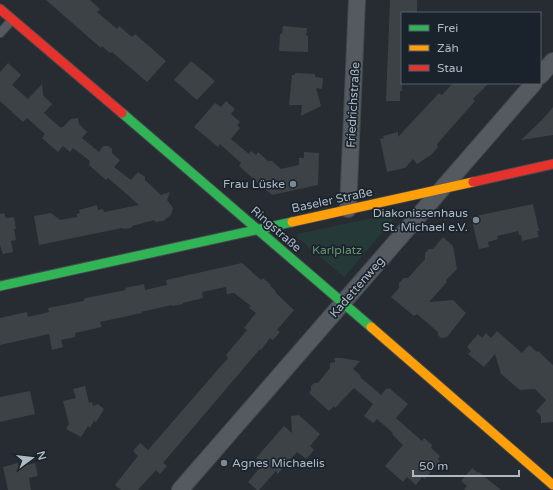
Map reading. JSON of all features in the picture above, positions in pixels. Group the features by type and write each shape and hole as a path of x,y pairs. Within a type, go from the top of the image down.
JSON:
{"street":[{"name":"Friedrichstraße","path":"348,209 357,0"},
{"name":"Ringstraße","path":"0,9 258,229 553,485"},
{"path":"541,75 553,61"},
{"name":"Kadettenweg","path":"180,490 533,84"},
{"name":"Baseler Straße","path":"0,286 553,164"}],"lane":[{"path":"0,33 12,20"}],"green space":[{"name":"Karlplatz","path":"400,212 344,277 297,237 297,234"}],"building":[{"path":"46,0 90,0 100,9 97,12 117,29 119,26 132,37 135,34 166,61 147,82 112,52 110,53 102,46 101,48"},
{"path":"390,0 417,0 417,12 401,12 402,91 400,91 400,101 386,101"},
{"path":"283,26 307,28 306,35 308,36 308,52 279,51 280,34 282,34"},
{"path":"191,61 215,81 197,100 174,80"},
{"path":"8,63 21,75 12,85 28,99 42,84 43,95 52,104 44,113 61,128 71,119 78,118 79,124 87,132 82,138 99,152 103,146 108,146 112,149 112,153 120,160 114,167 131,180 138,172 145,177 145,180 161,195 170,192 167,200 173,208 171,215 163,221 156,222 154,220 132,226 131,228 122,228 39,245 34,216 51,213 60,220 77,217 77,214 80,213 79,210 97,205 98,210 103,209 104,212 139,205 108,178 106,180 89,165 90,161 73,148 70,152 63,146 58,152 42,138 45,134 27,118 23,122 0,101 0,72"},
{"path":"295,73 315,74 315,77 323,78 322,89 316,88 321,106 301,116 302,105 289,105 292,75 295,75"},
{"path":"452,84 488,84 473,99 475,101 437,144 438,147 432,154 417,164 413,159 405,168 387,172 380,139 384,138 383,136 398,132 398,137 439,93 442,95"},
{"path":"226,101 235,109 231,114 240,122 237,125 240,128 231,139 249,154 251,151 256,155 258,152 268,161 272,161 281,169 299,165 299,158 304,158 304,152 319,153 318,185 272,195 239,166 241,163 220,144 218,147 194,127 215,103 221,107"},
{"path":"553,107 553,135 521,140 543,119"},
{"path":"533,204 539,237 522,241 521,235 519,235 518,231 497,236 498,239 488,242 489,247 479,249 471,217"},
{"path":"4,213 6,218 14,217 16,240 11,241 13,252 3,254 0,245 0,214"},
{"path":"443,237 453,246 457,269 446,280 447,282 429,302 453,300 466,313 447,337 441,338 438,335 438,332 417,314 414,316 391,297 399,288 399,283 404,278 408,278 425,259 425,253 429,249 433,249"},
{"path":"242,263 261,280 263,278 271,285 270,286 276,291 275,292 294,310 277,330 280,332 273,340 270,338 261,350 260,349 163,463 167,466 160,474 156,470 138,490 121,490 115,485 138,456 133,451 140,443 148,450 228,358 226,355 247,330 244,328 256,313 249,308 251,306 234,293 227,294 226,287 202,292 203,298 183,304 172,305 100,322 102,327 75,333 75,337 61,340 63,347 52,350 49,334 0,345 0,318 27,312 28,317 49,312 48,308 84,301 86,298 126,290 125,288 144,284 145,290 167,285 166,280"},
{"path":"497,331 522,353 529,345 553,365 553,422 541,423 541,416 536,411 546,400 535,389 520,390 501,374 495,354 484,367 468,354 471,351 467,347 478,334 482,338 486,333 491,338"},
{"path":"334,358 360,361 353,369 361,376 360,377 381,395 387,388 389,388 408,404 396,418 422,441 424,438 432,445 431,448 440,456 438,459 440,461 425,479 422,477 416,485 407,477 403,482 385,466 403,445 392,434 393,433 377,419 373,423 364,416 373,404 354,388 335,408 334,406 329,411 309,393 311,386 314,383 318,383 330,368 330,363 335,362"},
{"path":"85,386 89,403 92,402 93,406 98,404 104,409 96,422 94,421 90,428 88,426 81,437 66,429 69,424 63,401 76,398 73,389"},
{"path":"30,391 35,414 0,422 0,397"},
{"path":"299,415 320,434 310,446 314,450 306,459 297,452 278,474 276,471 259,490 257,490 248,482 263,464 256,458 284,426 292,433 291,416"},
{"path":"18,463 19,467 35,463 38,476 29,478 31,490 8,490 3,467"},
{"path":"472,468 501,490 464,490 467,486 461,481"}],"traffic: fast":[{"path":"122,113 371,327"},
{"path":"0,286 292,222"}],"traffic: slow":[{"path":"292,222 473,182"},
{"path":"371,327 553,485"}],"traffic: jam":[{"path":"0,9 122,113"},
{"path":"473,182 553,164"}],"place":[{"name":"Frau Lüske","path":"293,184"},
{"name":"Diakonissenhaus St. Michael e.V.","path":"476,220"},
{"name":"Agnes Michaelis","path":"224,463"}]}
